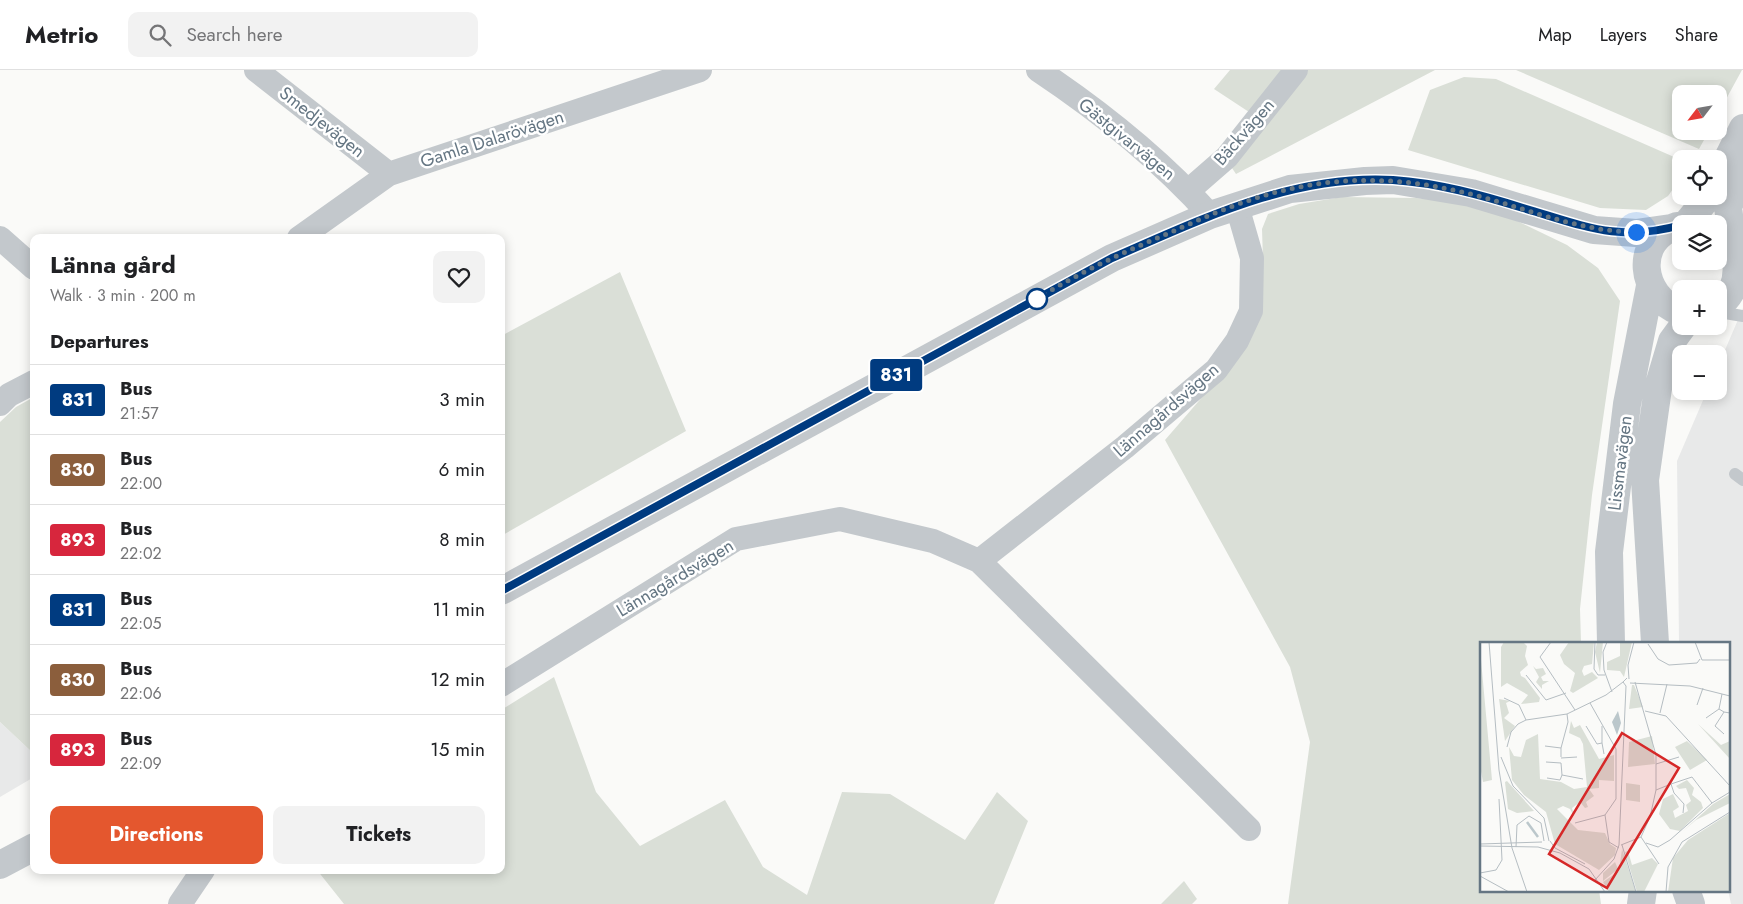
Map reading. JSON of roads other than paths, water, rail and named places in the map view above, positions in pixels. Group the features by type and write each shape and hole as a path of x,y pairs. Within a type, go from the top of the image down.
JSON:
{"street":[{"name":"Smedjevägen","path":"256,70 388,174"},
{"name":"Gamla Dalarövägen","path":"305,234 388,174 700,70"},
{"name":"Gästgivarvägen","path":"1038,70 1142,148 1188,191 1210,215"},
{"name":"Bäckvägen","path":"1188,191 1227,157 1296,70"},
{"path":"1727,160 1743,128"},
{"path":"1727,296 1733,289 1738,275 1728,207 1743,172"},
{"path":"505,589 1112,258 1210,215 1290,189 1323,184 1393,180 1471,193 1594,230 1624,247 1648,278 1657,298 1672,309"},
{"name":"Lissmavägen","path":"1692,215 1701,205"},
{"name":"Lännagårdsvägen","path":"979,561 1125,447 1208,376 1237,341 1251,311 1252,258 1237,206"},
{"path":"1594,230 1636,232 1672,227"},
{"name":"Lissmavägen","path":"1611,642 1609,552 1627,404 1653,245 1672,233"},
{"path":"0,238 30,264"},
{"name":"Lissmavägen","path":"1655,642 1645,480 1658,388 1672,341 1676,335"},
{"path":"0,404 9,395 30,384"},
{"name":"Lännagårdsvägen","path":"505,683 736,539 840,519 933,541 979,561 1249,829"},
{"path":"0,865 30,849"},
{"path":"180,904 199,874"},
{"path":"1687,892 1691,904"}],"lane":[{"path":"1727,313 1743,316"}]}
